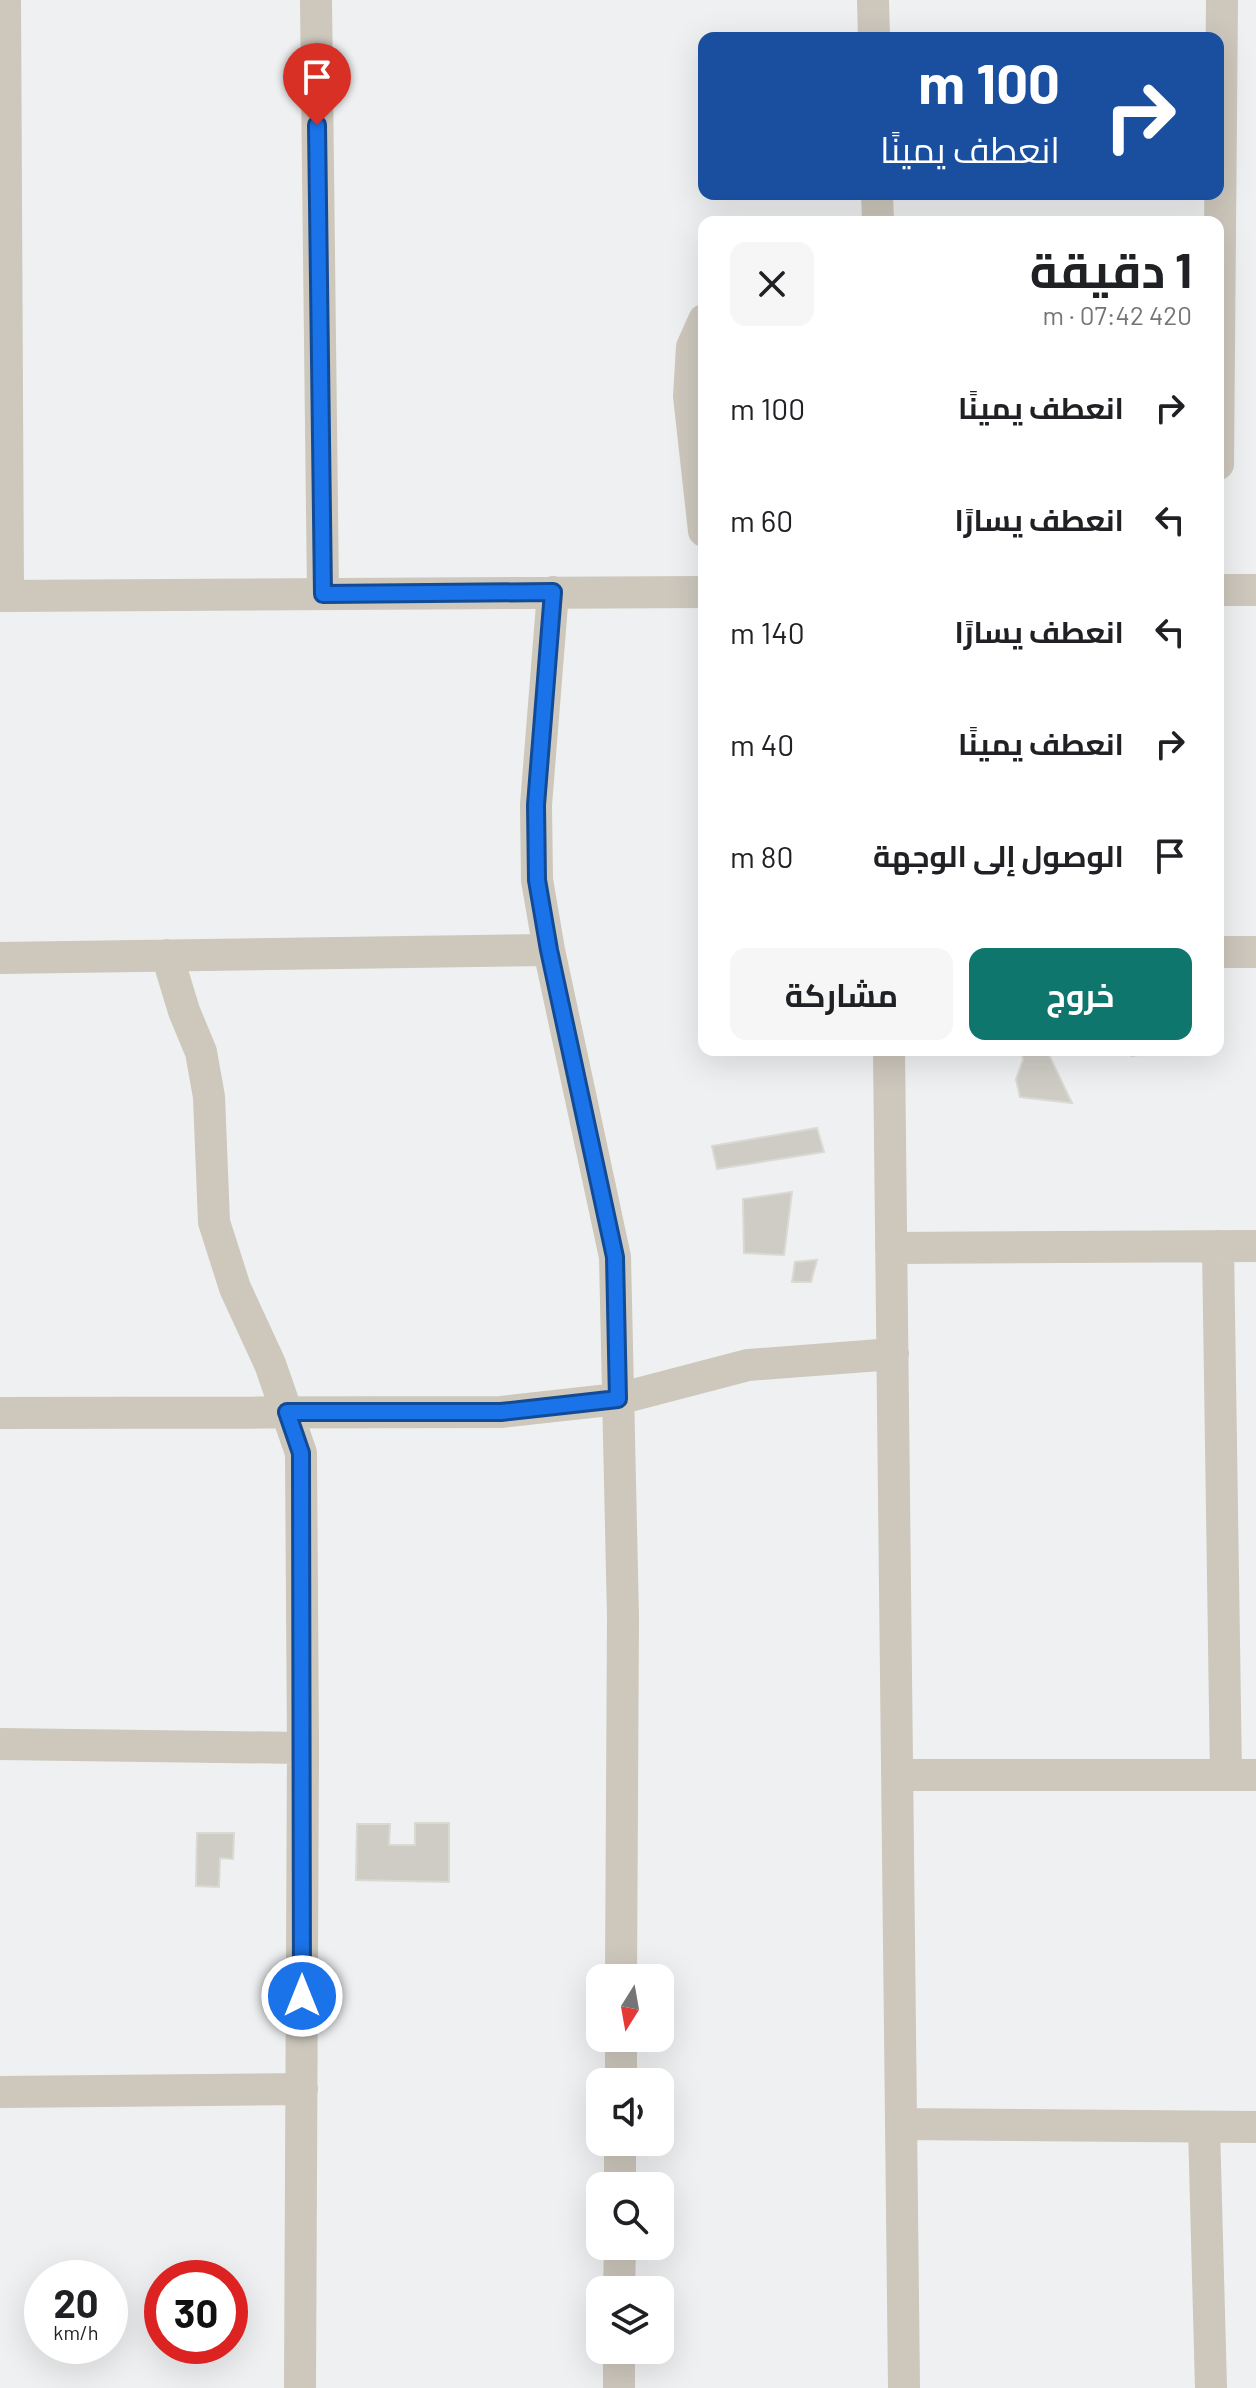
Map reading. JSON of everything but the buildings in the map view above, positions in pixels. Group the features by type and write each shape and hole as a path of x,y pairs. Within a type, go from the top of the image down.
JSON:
{"street":[{"path":"5,0 4,596 698,592"},
{"path":"316,0 323,594"},
{"path":"873,0 874,32"},
{"path":"1222,0 1222,32"},
{"path":"698,334 692,347 689,396 698,477"},
{"path":"1224,590 1256,590"},
{"path":"553,592 536,805 537,880 549,950 615,1257 623,1617 621,1964"},
{"path":"0,958 549,950"},
{"path":"1224,952 1256,952"},
{"path":"167,955 184,1011 201,1052 209,1097 214,1222 235,1288 270,1364 301,1453 300,2388"},
{"path":"889,1056 904,2388"},
{"path":"897,1775 1241,1775 1218,1246"},
{"path":"891,1248 1256,1246"},
{"path":"0,1413 501,1412 618,1399 748,1365 893,1354"},
{"path":"0,1744 303,1748"},
{"path":"0,2092 302,2089"},
{"path":"901,2124 1256,2127"},
{"path":"1204,2127 1211,2388"},
{"path":"619,2364 619,2388"}],"route":[{"path":"302,1996 301,1453 287,1412 501,1412 618,1399 615,1257 549,950 537,880 536,805 553,592 323,594 317,125"}]}
